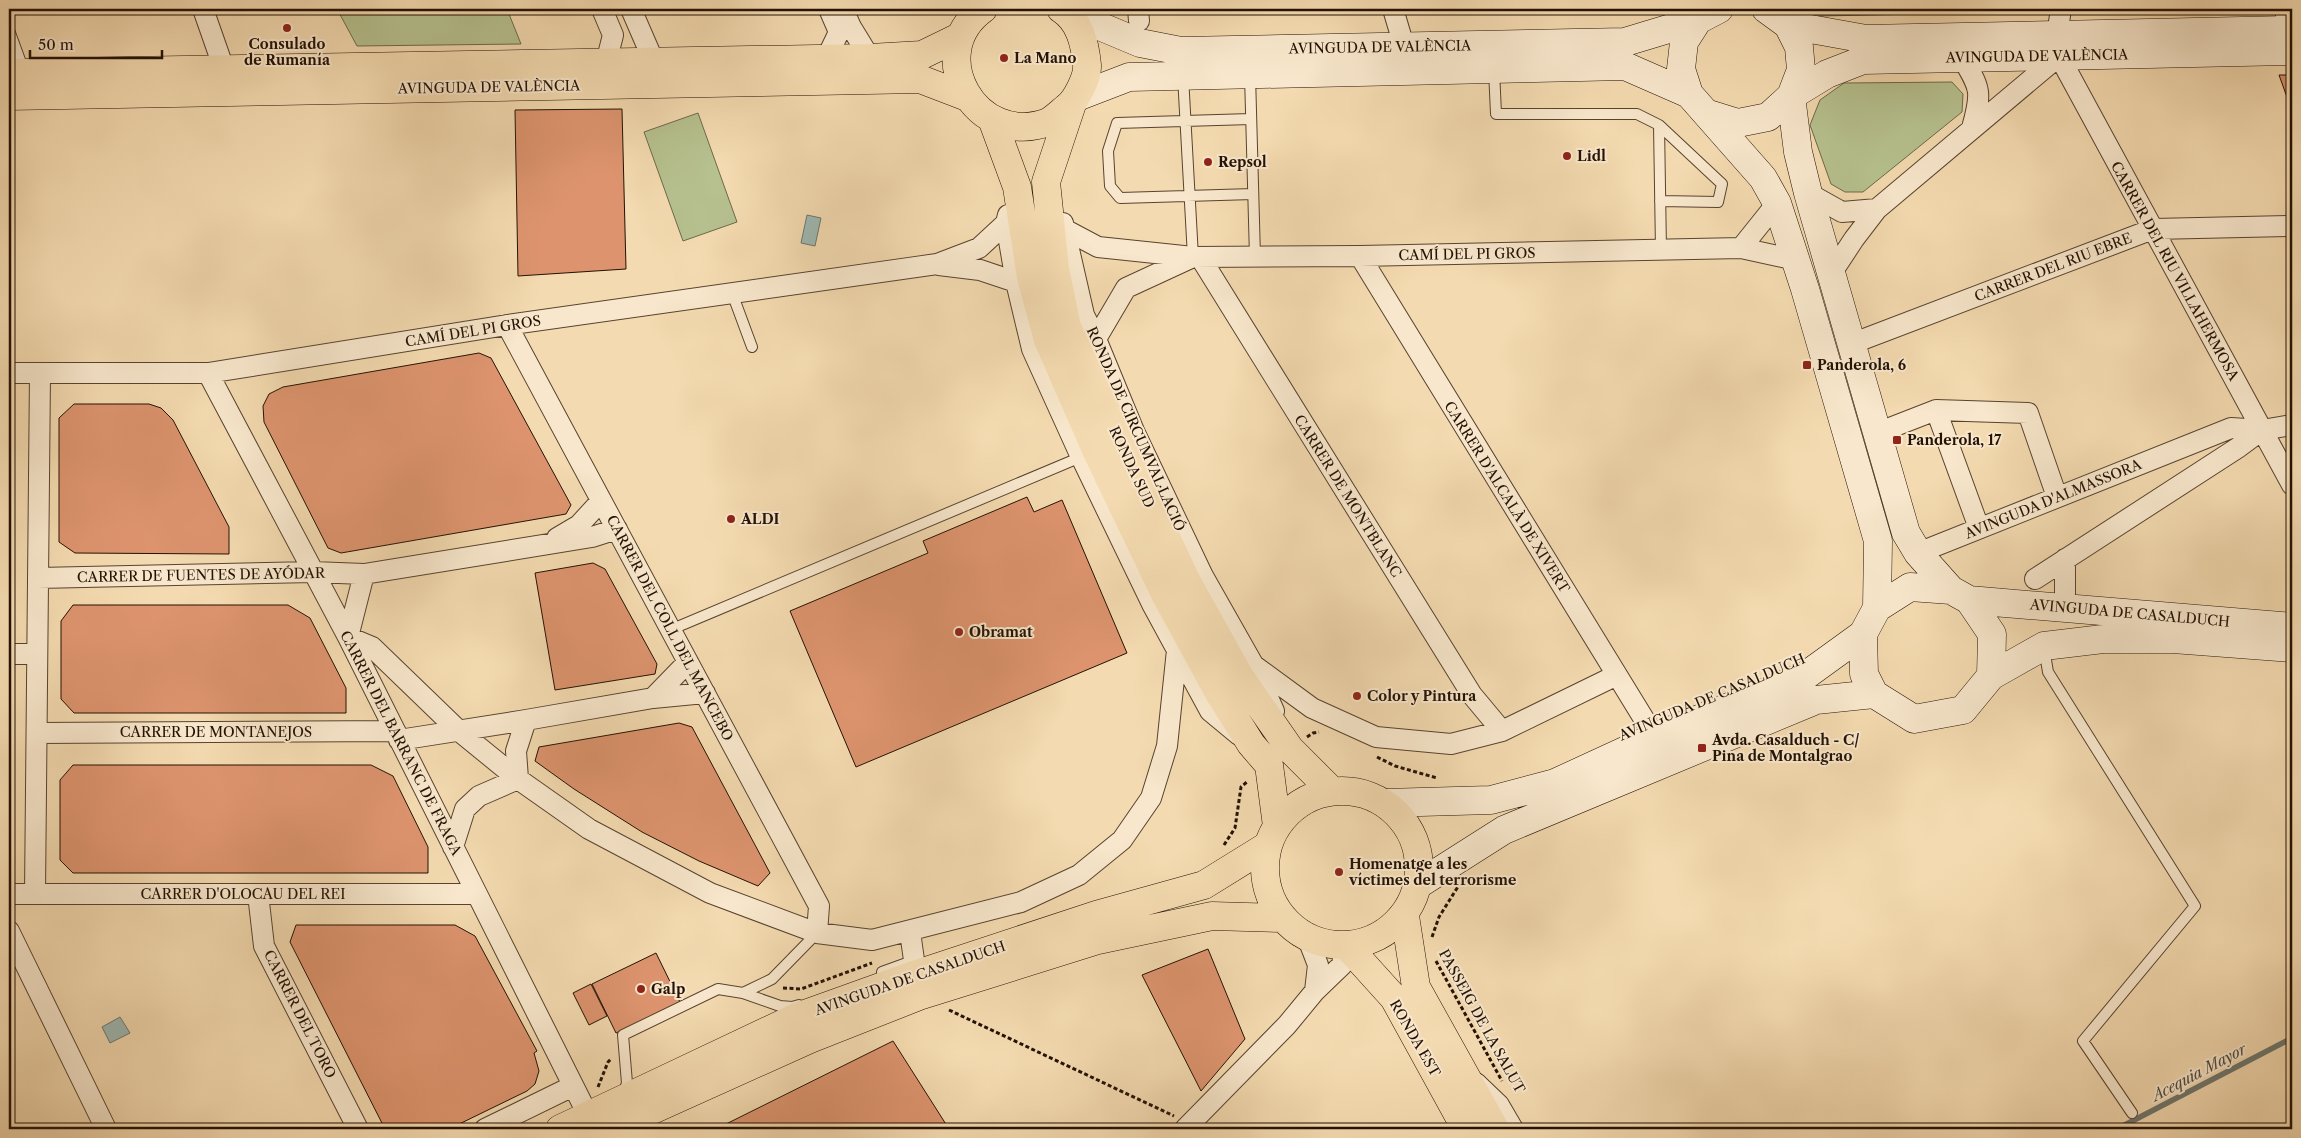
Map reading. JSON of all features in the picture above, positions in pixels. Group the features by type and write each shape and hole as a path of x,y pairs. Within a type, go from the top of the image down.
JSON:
{"main road":[{"path":"1704,14 1684,42 1681,69 1689,94 1763,178 1777,203 1796,260 1878,541 1877,608 1863,634 1864,674 1874,694 1914,719 1963,710 1991,676 1992,634 1960,595 1918,553 1906,533 1808,193 1798,152 1791,96 1801,70 1799,47 1788,25 1766,9"},
{"name":"AVINGUDA DE VALÈNCIA","path":"1064,10 1140,43 1181,50 1626,42 1704,14"},
{"name":"RONDA SUD","path":"1064,10 1084,38 1088,68 1046,182 1055,269 1067,327 1187,582 1240,677 1290,749 1332,791"},
{"name":"AVINGUDA DE VALÈNCIA","path":"16,73 826,59 922,55 972,17"},
{"path":"972,17 956,67 966,97 978,110 992,119 1020,127 1049,121 1075,100"},
{"name":"AVINGUDA DE VALÈNCIA","path":"1788,25 1866,39 2059,33 2289,30"},
{"name":"AVINGUDA DE VALÈNCIA","path":"1708,114 1738,123 1768,117 1791,96 1827,74 1863,60 1962,58 2059,33"},
{"name":"AVINGUDA DE VALÈNCIA","path":"1075,100 1129,77 1625,66 1689,94"},
{"name":"AVINGUDA DE VALÈNCIA","path":"9,96 920,79 966,97"},
{"name":"RONDA SUD","path":"992,119 1017,186 1031,277 1048,340 1096,450 1165,594 1219,693 1251,744 1269,766"},
{"path":"1877,608 1910,588 1960,595"},
{"name":"AVINGUDA DE CASALDUCH","path":"1960,595 2065,608 2292,626"},
{"name":"AVINGUDA DE CASALDUCH","path":"1385,803 1491,800 1555,783 1655,737 1805,676 1863,634"},
{"name":"AVINGUDA DE CASALDUCH","path":"1991,676 2044,646 2103,639 2173,638 2292,648"},
{"path":"1419,884 1504,830 1816,700 1874,694"},
{"path":"1269,766 1272,836 1265,882 1282,918 1308,939 1346,946 1378,938 1405,916 1419,884 1419,854 1408,826 1385,803 1356,792 1332,791 1299,803 1272,836"},
{"name":"AVINGUDA DE CASALDUCH","path":"588,1108 622,1100 797,1017 914,975 1096,915 1204,885 1272,836"},
{"name":"AVINGUDA DE CASALDUCH","path":"560,1129 588,1108 810,1039 919,996 1098,940 1212,916 1282,918"},
{"name":"RONDA EST","path":"1405,916 1416,987 1453,1078 1466,1129"},
{"name":"RONDA EST","path":"1346,946 1394,998 1453,1078 1495,1129"}],"street":[{"path":"202,9 224,69"},
{"path":"602,9 613,35 606,62"},
{"path":"632,9 654,62"},
{"path":"826,59 839,32 829,9"},
{"path":"843,9 851,27 870,58"},
{"path":"1393,9 1404,46"},
{"path":"1831,274 1877,209 1972,128 2059,33"},
{"name":"CARRER DEL RIU VILLAHERMOSA","path":"2059,33 2152,229 2292,485"},
{"path":"1962,58 1977,83 1980,100 1972,128"},
{"name":"RONDA DE CIRCUMVAL·LACIÓ","path":"1046,182 1066,230 1084,315 1096,339 1134,431 1203,576 1254,666 1290,749"},
{"name":"RONDA SUD","path":"1017,186 1006,223 1016,282 1032,349 1081,457 1152,604 1210,711 1251,744"},
{"path":"1808,193 1842,212 1877,209"},
{"path":"1741,248 1777,203"},
{"name":"CAMÍ DEL PI GROS","path":"9,373 208,373 507,325 937,264 979,248 1006,223"},
{"name":"CARRER DEL RIU EBRE","path":"1851,344 2152,229 2292,226"},
{"name":"CAMÍ DEL PI GROS","path":"1066,230 1098,248 1197,257 1360,256 1741,248 1796,260"},
{"name":"CARRER D'ALCALÀ DE XIVERT","path":"1360,256 1655,737"},
{"name":"CAMÍ DEL PI GROS","path":"1096,339 1126,288 1197,257"},
{"name":"CARRER DE MONTBLANC","path":"1197,257 1472,696 1502,731"},
{"name":"CAMÍ DEL PI GROS","path":"937,264 980,270 1016,282"},
{"name":"CARRER DEL COLL DEL MANCEBO","path":"507,325 819,906 817,933"},
{"path":"35,894 40,373"},
{"name":"CARRER DEL BARRANC DE FRAGA","path":"208,373 348,637 453,847 588,1108"},
{"path":"1936,410 1980,528"},
{"path":"1877,433 1936,410 2028,414 2057,498"},
{"name":"AVINGUDA D'ALMASSORA","path":"1918,553 2231,428 2262,430 2292,425"},
{"name":"AVINGUDA D'ALMASSORA","path":"2035,579 2201,472 2262,430"},
{"path":"2188,445 2201,472"},
{"name":"CARRER DE FUENTES DE AYÓDAR","path":"551,542 579,526 601,501"},
{"name":"CARRER DE FUENTES DE AYÓDAR","path":"38,578 313,572 364,574 551,542 592,537 617,530"},
{"path":"2065,559 2065,608"},
{"path":"364,574 348,637 372,647 459,731 518,779 589,829 701,888 817,933 872,940 910,932 1021,902 1080,876 1122,840 1151,798 1167,746 1177,650"},
{"path":"9,654 37,654"},
{"path":"653,698 688,662"},
{"name":"RONDA DE CIRCUMVAL·LACIÓ","path":"1254,666 1312,708 1376,737 1451,744 1502,731 1617,676"},
{"name":"CARRER DE MONTANEJOS","path":"37,733 397,735 459,731 653,698 705,693"},
{"path":"518,779 516,751 526,720"},
{"path":"453,847 465,809 479,796 518,779"},
{"name":"CARRER D'OLOCAU DEL REI","path":"9,894 477,894"},
{"name":"CARRER DEL TORO","path":"258,894 264,946 358,1129"},
{"path":"9,931 106,1129"},
{"path":"910,932 924,957"},
{"path":"1308,939 1318,965 1314,991"},
{"path":"1188,1126 1287,1026 1314,991 1342,965 1346,946"},
{"name":"RONDA EST","path":"1450,1129 1453,1078 1500,1105 1513,1129"},
{"name":"AVINGUDA DE CASALDUCH","path":"485,1129 588,1108"}],"lane":[{"name":"AVINGUDA DE VALÈNCIA","path":"9,30 16,73"},
{"path":"1494,68 1496,114 1637,114 1659,125 1722,184 1718,202 1660,201"},
{"path":"1250,73 1255,257"},
{"path":"1183,75 1190,196 1197,257"},
{"path":"1251,119 1117,123 1108,151 1110,186 1120,198 1253,194"},
{"path":"1659,125 1661,250"},
{"path":"732,293 752,347"},
{"path":"670,630 1081,457"},
{"path":"2044,646 2048,672 2196,906 2083,1041 2132,1113"},
{"path":"962,948 1096,915"},
{"path":"744,993 772,979 817,933"},
{"path":"869,977 924,957"},
{"path":"622,1100 628,1083 626,1047 623,1034 718,989 744,993 786,1007 792,1007 808,1001"}],"path":[{"path":"1290,749 1313,732 1321,732"},
{"path":"1374,756 1395,766 1440,779"},
{"path":"1222,849 1235,828 1241,787 1269,766"},
{"name":"PASSEIG DE LA SALUT","path":"1429,944 1439,918 1462,882"},
{"name":"PASSEIG DE LA SALUT","path":"1435,959 1505,1086"},
{"path":"777,988 801,989 875,962"},
{"path":"919,996 1188,1126"},
{"path":"588,1108 608,1062 626,1047"}],"green space":[{"path":"337,9 507,9 521,44 357,46"},
{"path":"1804,9 2021,9 2018,12 1821,16"},
{"path":"1952,82 1963,94 1962,112 1863,192 1845,192 1831,184 1810,125 1820,100 1844,83"},
{"path":"698,113 737,222 683,241 644,132"}],"water":[{"path":"807,215 821,218 815,246 801,243"},
{"path":"120,1017 130,1033 110,1043 102,1027"}],"building":[{"path":"2103,9 2151,9 2106,11"},
{"path":"2279,75 2292,75 2292,111"},
{"path":"622,109 626,269 518,276 515,110"},
{"path":"479,353 491,358 571,505 566,514 341,553 328,548 264,422 263,406 269,394 283,387"},
{"path":"74,404 149,404 161,408 173,420 229,527 229,554 75,553 59,542 59,418"},
{"name":"Obramat","path":"1027,497 1034,512 1062,500 1127,653 856,767 790,611 928,553 923,541"},
{"path":"593,563 605,569 657,664 655,674 555,690 535,573"},
{"path":"73,605 288,605 310,618 346,688 346,713 74,713 61,699 61,621"},
{"path":"679,723 692,727 770,873 758,886 699,861 642,832 574,789 535,761 539,747"},
{"path":"73,765 371,765 393,776 428,847 428,873 73,873 60,860 60,780"},
{"path":"296,925 455,925 475,936 537,1051 534,1053 539,1071 535,1084 527,1091 449,1129 385,1129 290,942"},
{"path":"1208,949 1245,1039 1201,1091 1142,975"},
{"path":"656,953 680,1002 616,1033 592,984"},
{"path":"591,984 607,1016 589,1025 573,993"},
{"path":"893,1041 949,1129 716,1129"}],"waterway":[{"name":"Acequia Mayor","path":"2117,1129 2292,1038"}],"place":[{"name":"Consulado de Rumanía","path":"287,28"},
{"name":"La Mano","path":"1004,58"},
{"name":"Lidl","path":"1567,156"},
{"name":"Repsol","path":"1208,162"},
{"name":"Panderola, 6","path":"1807,365"},
{"name":"Panderola, 17","path":"1897,440"},
{"name":"ALDI","path":"731,519"},
{"name":"Obramat","path":"959,632"},
{"name":"Color y Pintura","path":"1357,696"},
{"name":"Avda. Casalduch - C/ Pina de Montalgrao","path":"1702,748"},
{"name":"Homenatge a les víctimes del terrorisme","path":"1339,872"},
{"name":"Galp","path":"641,989"}]}
